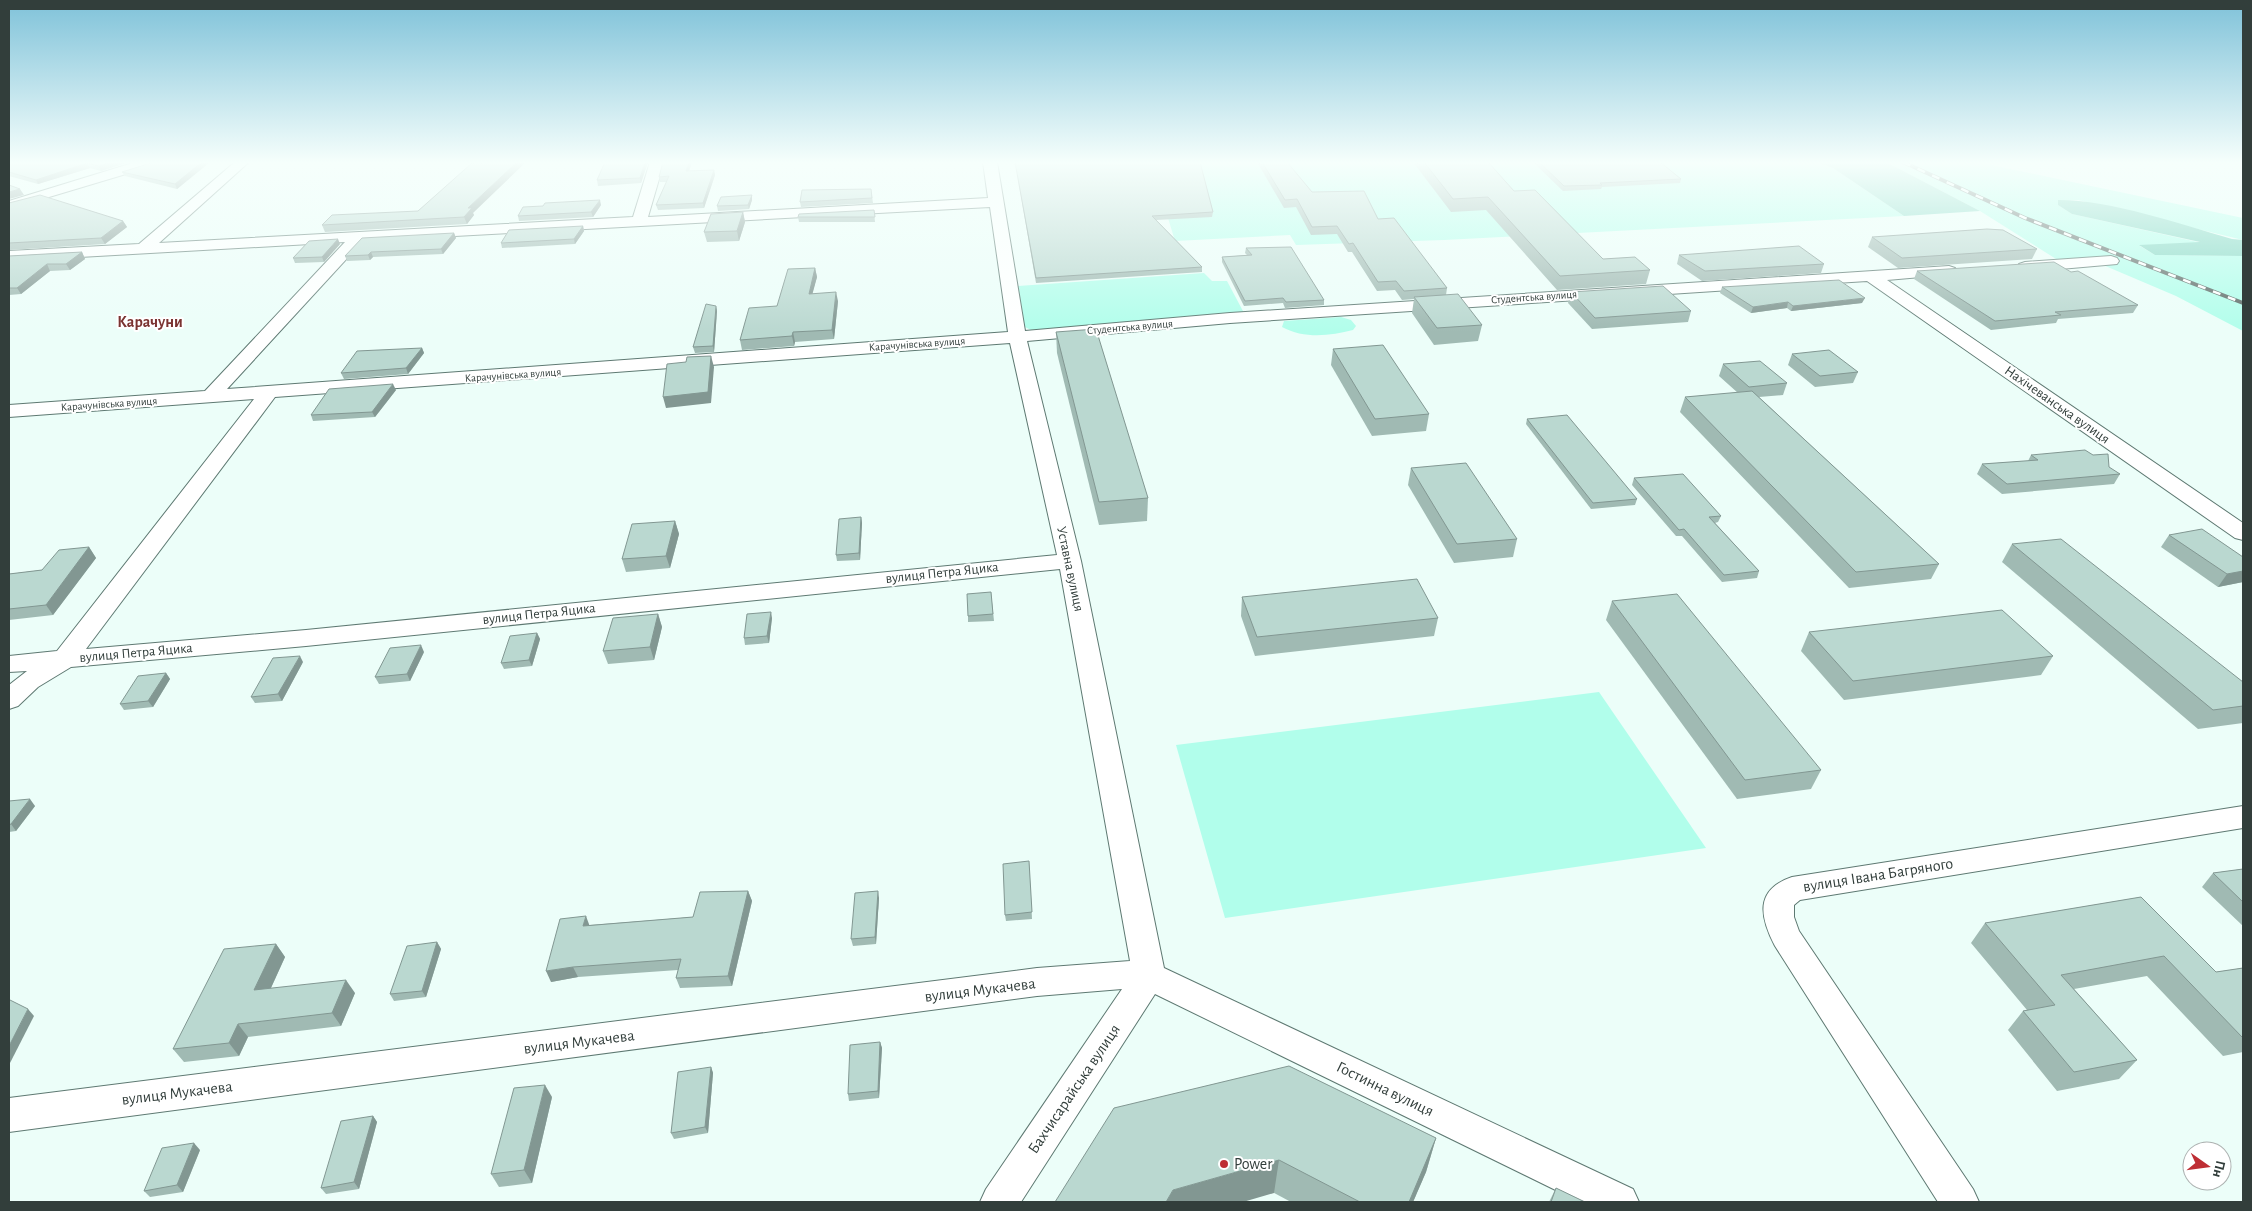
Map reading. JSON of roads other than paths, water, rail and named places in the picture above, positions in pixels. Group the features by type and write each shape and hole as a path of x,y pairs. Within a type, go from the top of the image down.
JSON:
{"street":[{"path":"144,248 178,219"},
{"path":"639,223 640,219"},
{"path":"9,256 715,219"},
{"name":"Уставна вулиця","path":"999,219 1017,337 1070,560 1149,976"},
{"path":"210,397 359,236"},
{"path":"2006,268 2111,261"},
{"name":"Студентська вулиця","path":"1017,337 1239,317 1968,270"},
{"name":"Нахічеванська вулиця","path":"1871,276 2243,533"},
{"name":"Карачунівська вулиця","path":"9,411 1017,337"},
{"path":"9,700 29,680 65,659 268,393"},
{"name":"вулиця Петра Яцика","path":"9,664 306,638 1070,560"},
{"name":"вулиця Івана Багряного","path":"1960,1202 1786,937 1778,917 1779,900 1792,889 2243,817"},
{"name":"вулиця Мукачева","path":"9,1115 1037,982 1126,975 1149,976"},
{"name":"Бахчисарайська вулиця","path":"999,1202 1149,976"},
{"name":"Гостинна вулиця","path":"1149,976 1620,1202"}],"railway":[{"path":"2026,219 2243,303"}],"place":[{"name":"Power","path":"1224,1164"}],"district":[{"name":"Карачуни","path":"150,322"}]}
